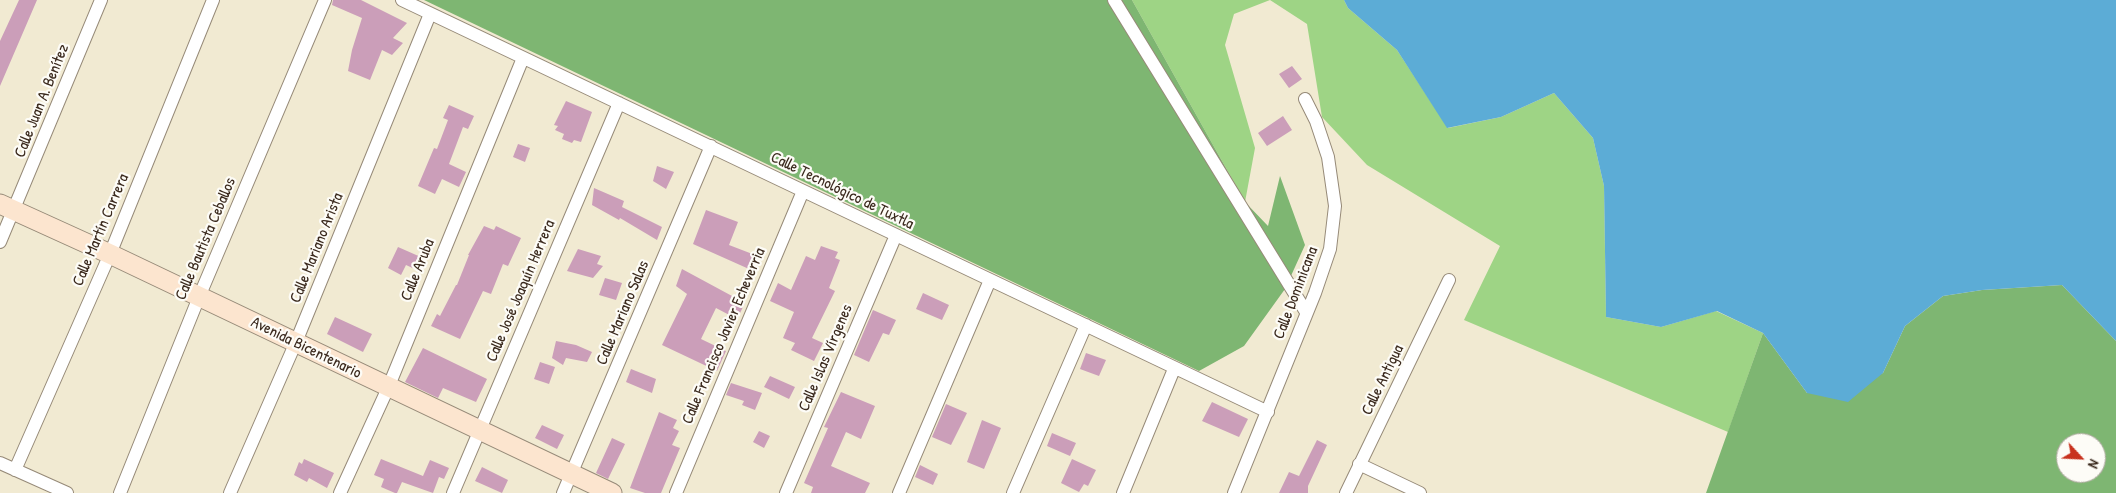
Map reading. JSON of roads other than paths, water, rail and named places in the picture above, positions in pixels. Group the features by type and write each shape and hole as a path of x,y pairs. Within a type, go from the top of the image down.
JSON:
{"street":[{"name":"Calle Juan A. Benítez","path":"0,242 7,207 101,0"},
{"name":"Calle Martín Carrera","path":"15,470 110,254 213,0"},
{"name":"Calle Bautista Ceballos","path":"120,493 199,297 325,0"},
{"name":"Calle Tecnológico de Tuxtla","path":"402,0 712,146 1174,369 1268,412"},
{"path":"1114,0 1306,312"},
{"name":"Calle Mariano Arista","path":"230,493 296,342 430,14"},
{"name":"Calle Aruba","path":"340,493 388,388 523,58"},
{"name":"Calle Dominicana","path":"1234,493 1268,412 1330,249 1335,206 1328,157 1316,121 1305,99"},
{"name":"Calle José Joaquín Herrera","path":"453,493 619,103"},
{"name":"Calle Mariano Salas","path":"563,493 712,146"},
{"name":"Calle Francisco Javier Echeverria","path":"676,493 803,191"},
{"name":"Avenida Bicentenario","path":"7,207 110,254 612,493"},
{"name":"Calle Islas Vírgenes","path":"786,493 896,235"},
{"path":"899,493 990,280"},
{"name":"Calle Antigua","path":"1346,493 1449,280"},
{"path":"1013,493 1086,325"},
{"path":"1123,493 1174,369"},
{"path":"0,463 67,493"},
{"path":"1359,464 1420,493"}],"water":[{"path":"1344,0 2116,0 2116,341 2062,285 1982,290 1943,296 1905,326 1883,373 1848,402 1807,393 1763,333 1717,311 1661,327 1606,317 1604,186 1593,138 1554,93 1501,117 1447,128 1397,50 1348,8"}]}
